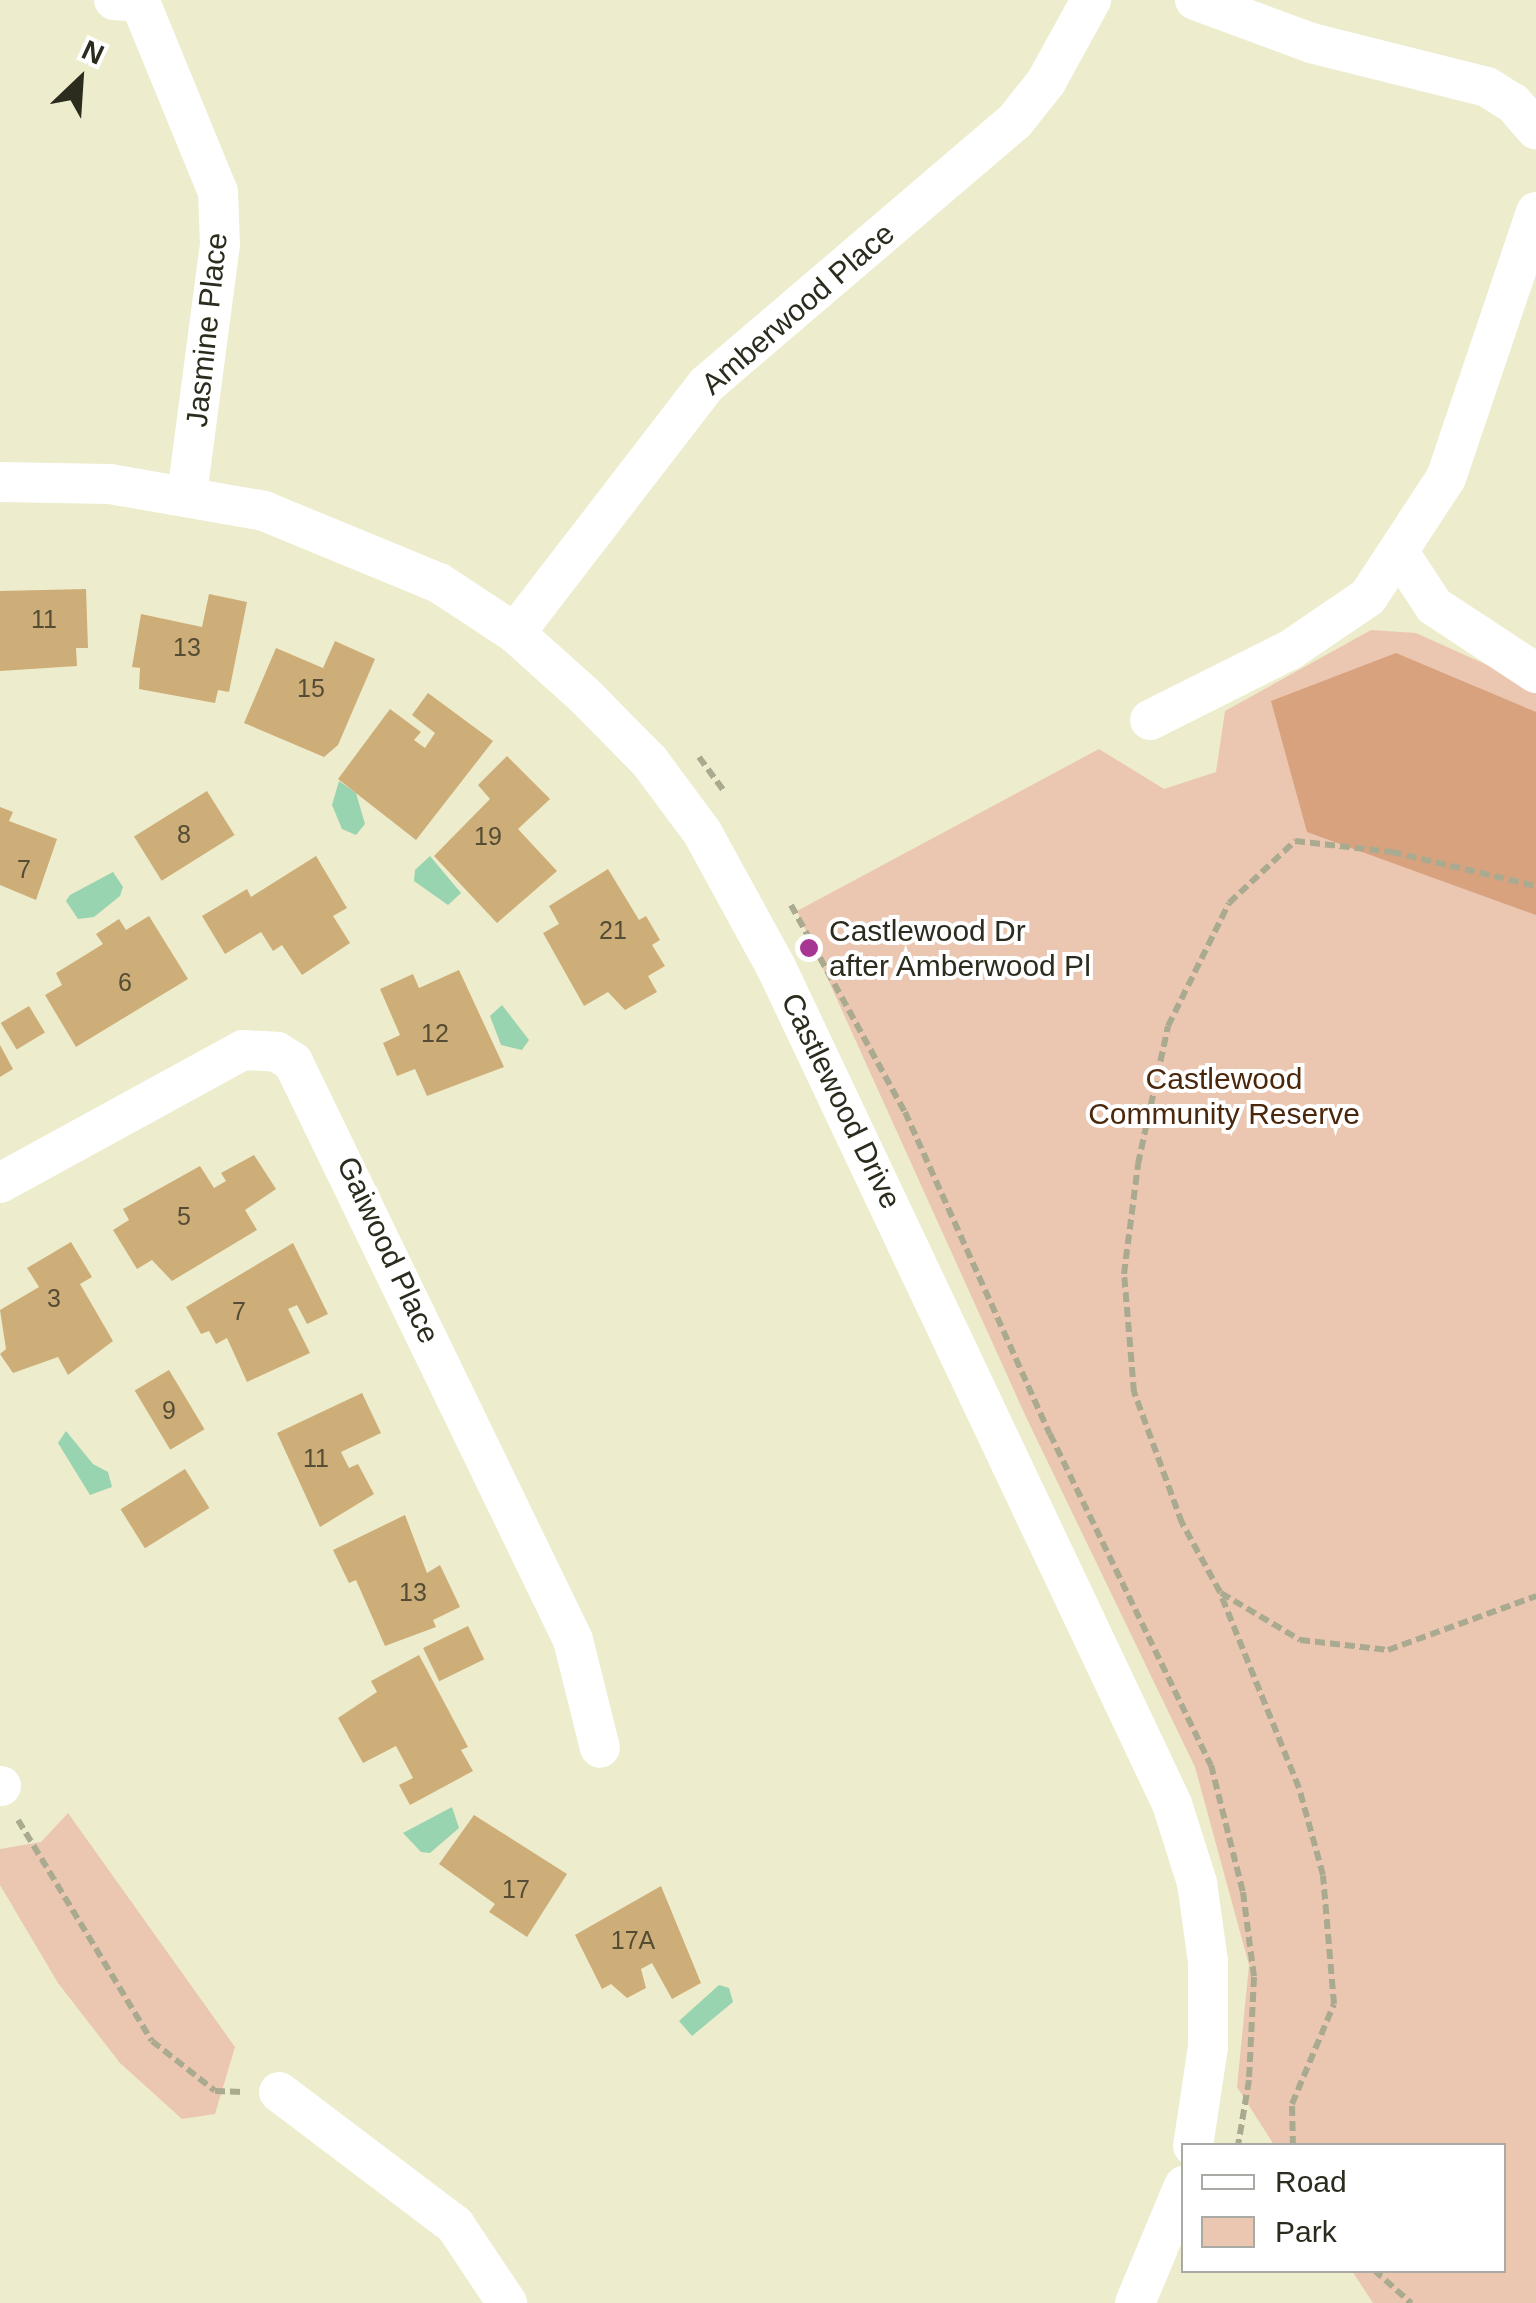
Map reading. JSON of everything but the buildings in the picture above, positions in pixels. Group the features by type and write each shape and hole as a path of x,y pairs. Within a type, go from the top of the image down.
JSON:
{"street":[{"name":"Amberwood Place","path":"515,633 706,384 1016,121 1091,0"},
{"path":"1195,0 1311,44 1486,87 1514,102 1536,129"},
{"name":"Jasmine Place","path":"127,1 218,192 220,244 188,494"},
{"path":"1150,720 1338,621 1368,597 1400,554 1446,478 1536,212"},
{"name":"Castlewood Drive","path":"0,482 188,494 264,511 352,542 438,583 515,633 650,762 702,832 776,966 1138,1723 1198,1883 1208,1961 1208,2047 1193,2143"},
{"path":"1400,554 1434,606 1536,673"},
{"name":"Gaiwood Place","path":"0,1183 243,1050 277,1052 294,1062 572,1640 600,1748"},
{"path":"279,2092 455,2224 507,2303"},
{"path":"1136,2303 1181,2193"}],"path":[{"path":"1294,2143 1297,2088 1334,2004 1324,1875 1300,1788 1220,1592 1182,1523 1134,1392 1124,1274 1138,1164 1168,1026 1229,903 1295,841 1392,852 1536,886"},
{"path":"1220,1592 1300,1640 1388,1650 1536,1596"},
{"path":"0,1786 152,2040 215,2091 279,2092"},
{"path":"1377,2273 1410,2303"}],"green space":[{"name":"Castlewood Community Reserve","path":"1371,630 1416,633 1536,687 1536,2303 1373,2303 1353,2273 1506,2273 1506,2143 1273,2143 1237,2087 1249,1965 1195,1767 1026,1417 797,911 1099,749 1164,789 1216,772 1225,711"},
{"path":"68,1813 235,2047 215,2114 182,2119 120,2063 58,1983 0,1885 0,1849 41,1842"}],"shaded area":[{"path":"1396,653 1536,712 1536,915 1307,832 1271,701"},
{"path":"339,781 356,793 365,824 356,835 342,829 332,805"},
{"path":"430,856 461,893 448,905 414,881 415,870"},
{"path":"113,872 123,887 120,896 94,917 78,919 66,901 70,895"},
{"path":"502,1005 529,1040 522,1050 501,1045 490,1016"},
{"path":"66,1431 93,1464 108,1472 112,1487 90,1495 58,1443"},
{"path":"452,1807 459,1828 430,1853 421,1852 403,1833"},
{"path":"719,1985 729,1988 733,2002 692,2036 679,2021"}],"place":[{"name":"Castlewood Dr after Amberwood Pl","path":"809,948"}]}
